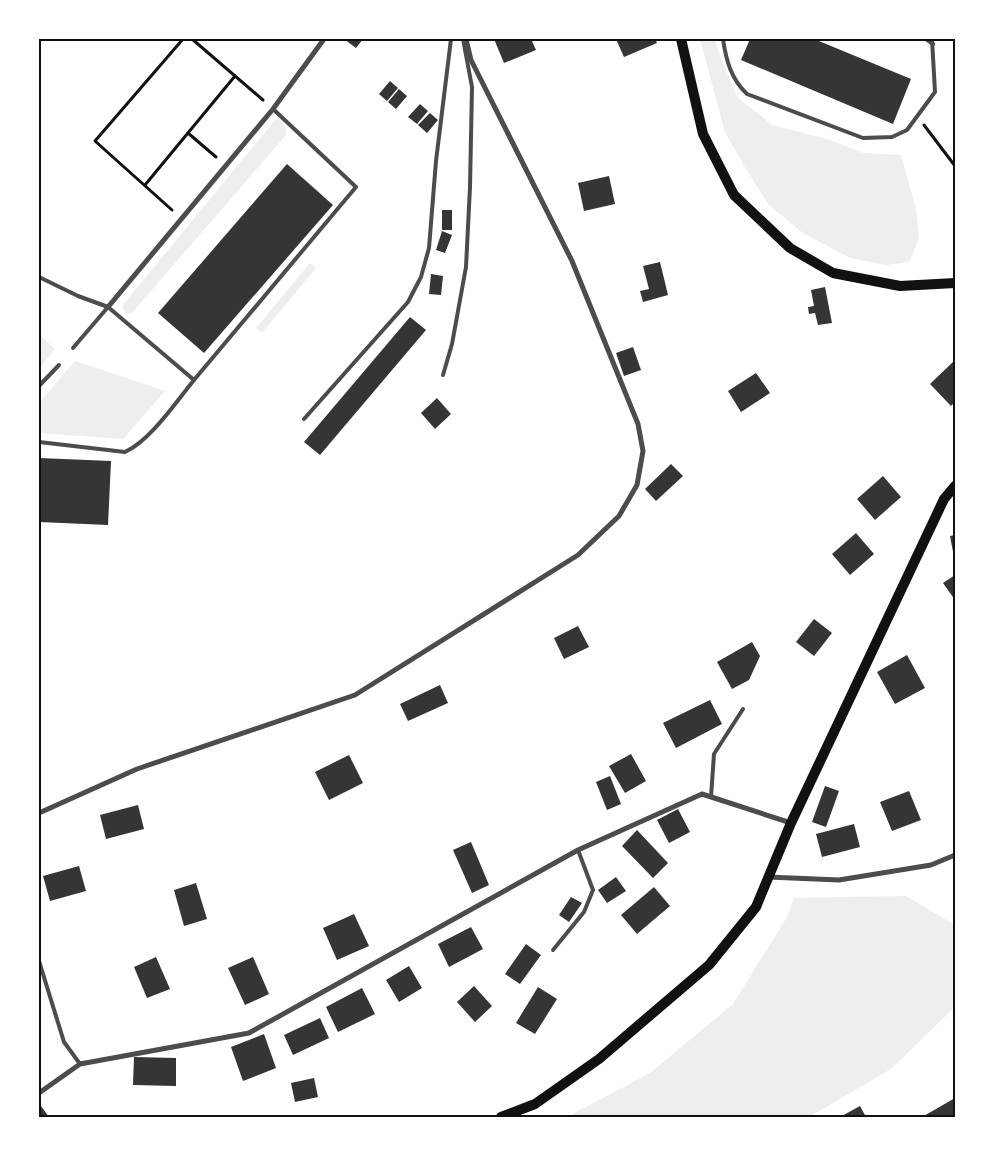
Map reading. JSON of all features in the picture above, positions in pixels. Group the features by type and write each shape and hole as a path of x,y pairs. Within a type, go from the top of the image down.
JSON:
{"main road":[{"path":"681,39 703,134 729,186 734,195 790,248 834,273 900,286 955,283"},
{"path":"501,1117 535,1104 599,1059 709,965 756,907 790,823 894,601 944,499 955,486"}],"street":[{"path":"108,307 273,109 324,39"},
{"path":"39,813 137,769 355,695 578,555 618,516 637,485 643,451 638,424 572,261 471,60 464,39"},
{"path":"39,1093 80,1064 249,1033 578,850 702,794 790,823"},
{"path":"768,877 839,880 931,865 955,855"}],"lane":[{"path":"304,419 408,302 421,277 429,248 436,161 451,39"},
{"path":"443,375 452,344 466,267 472,87 464,39"},
{"path":"722,39 736,83 747,94 863,138 887,138 907,130 935,92 932,39"},
{"path":"926,39 933,44"},
{"path":"39,442 125,452 135,448 356,187 273,109"},
{"path":"39,276 78,296 108,307 194,380"},
{"path":"73,348 108,307"},
{"path":"39,386 58,365"},
{"path":"711,797 714,754 743,709"},
{"path":"553,950 584,912 593,890 578,850"},
{"path":"39,961 64,1042 80,1064"}],"path":[{"path":"182,218 95,141 183,39"},
{"path":"192,39 273,109"},
{"path":"145,186 235,76"},
{"path":"917,116 955,166"},
{"path":"188,133 226,166"}],"shaded area":[{"path":"700,39 715,39 737,97 772,125 827,139 864,153 901,155 916,209 919,238 909,262 886,265 850,258 803,233 769,205 725,132"},
{"path":"276,119 279,119 286,128 286,135 131,314 125,312 122,306"},
{"path":"310,263 316,268 262,333 256,328"},
{"path":"39,334 55,349 39,369"},
{"path":"75,361 165,391 123,439 39,433 39,403"},
{"path":"906,896 955,925 955,1007 891,1069 809,1117 567,1117 650,1073 733,1004 787,917 794,898"}],"building":[{"path":"344,39 363,39 356,48"},
{"path":"494,39 531,39 536,50 504,63"},
{"path":"616,39 655,39 657,43 624,57"},
{"path":"750,39 814,39 911,79 893,124 741,60"},
{"path":"390,81 398,88 387,101 379,94"},
{"path":"399,89 407,96 396,109 388,102"},
{"path":"420,104 428,111 417,124 408,117"},
{"path":"430,113 438,120 427,133 418,125"},
{"path":"287,164 333,205 204,353 158,313"},
{"path":"609,176 615,204 584,211 578,183"},
{"path":"442,210 452,210 452,230 442,230"},
{"path":"442,231 452,235 445,253 436,250"},
{"path":"660,262 668,295 643,302 640,291 649,289 643,266"},
{"path":"431,274 443,276 441,295 429,294"},
{"path":"825,287 832,323 818,325 815,313 809,314 808,307 814,306 811,290"},
{"path":"410,317 426,330 320,455 304,442"},
{"path":"633,347 641,370 624,376 616,353"},
{"path":"955,360 955,402 951,406 930,384"},
{"path":"756,373 770,393 741,412 728,391"},
{"path":"437,398 451,414 435,429 421,413"},
{"path":"39,458 111,461 108,525 39,522"},
{"path":"671,464 683,476 656,501 645,489"},
{"path":"883,476 901,497 875,520 857,499"},
{"path":"856,533 874,554 850,575 832,554"},
{"path":"955,535 955,557 954,557 950,536"},
{"path":"955,575 955,600 943,583"},
{"path":"814,619 832,633 814,656 796,642"},
{"path":"578,626 589,647 564,659 554,638"},
{"path":"752,642 760,656 749,680 732,689 717,662"},
{"path":"907,655 925,688 895,704 877,672"},
{"path":"440,685 448,703 408,721 400,704"},
{"path":"710,700 722,724 676,748 663,723"},
{"path":"631,754 646,781 625,793 609,766"},
{"path":"349,755 363,783 329,800 315,772"},
{"path":"610,776 621,804 607,810 596,782"},
{"path":"825,786 839,791 826,827 812,822"},
{"path":"909,791 921,820 892,831 880,802"},
{"path":"138,805 144,829 106,839 100,815"},
{"path":"678,809 690,832 669,843 657,820"},
{"path":"854,824 860,847 822,857 816,834"},
{"path":"637,830 668,863 653,878 622,846"},
{"path":"471,842 489,885 472,893 453,850"},
{"path":"79,866 86,891 50,901 43,876"},
{"path":"616,877 626,891 607,903 598,890"},
{"path":"196,883 207,919 184,926 174,890"},
{"path":"654,887 670,906 637,934 621,915"},
{"path":"571,897 582,903 569,922 559,915"},
{"path":"354,914 369,946 337,960 323,928"},
{"path":"471,927 483,949 449,967 438,944"},
{"path":"526,944 541,955 520,984 505,974"},
{"path":"156,957 170,989 147,998 134,967"},
{"path":"253,957 269,994 245,1005 228,968"},
{"path":"409,966 422,988 399,1002 386,980"},
{"path":"474,986 492,1006 475,1022 457,1002"},
{"path":"538,987 557,999 535,1034 516,1023"},
{"path":"362,988 375,1014 338,1032 326,1007"},
{"path":"320,1018 329,1038 293,1055 284,1035"},
{"path":"264,1034 276,1068 243,1081 231,1047"},
{"path":"134,1057 176,1058 176,1086 133,1085"},
{"path":"314,1078 318,1097 295,1102 291,1083"},
{"path":"955,1098 955,1117 922,1117"},
{"path":"41,1106 49,1117 39,1117 39,1108"},
{"path":"860,1106 866,1117 840,1117"}]}
